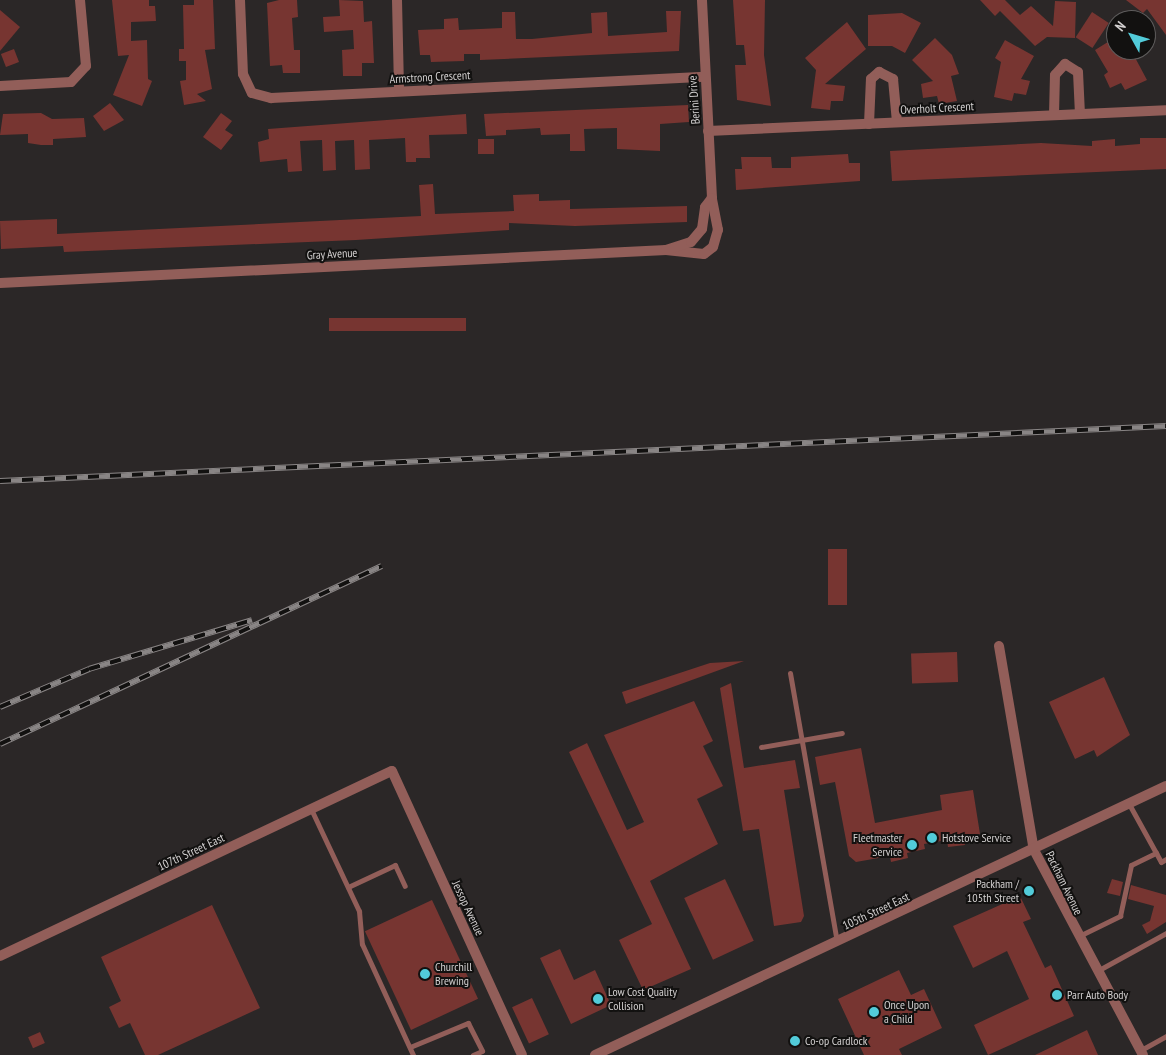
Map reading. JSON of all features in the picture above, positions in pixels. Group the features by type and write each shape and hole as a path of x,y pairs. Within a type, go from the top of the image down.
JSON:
{"street":[{"path":"2,84 71,82 86,66 80,0"},
{"name":"Armstrong Crescent","path":"240,0 243,74 252,93 271,98 399,90 704,77"},
{"path":"397,0 399,90"},
{"name":"Berini Drive","path":"702,0 704,77 712,198"},
{"path":"1054,115 1055,75 1065,64 1078,72 1080,114"},
{"path":"869,124 871,79 879,72 893,79 897,122"},
{"name":"Overholt Crescent","path":"708,131 1166,110"},
{"name":"Gray Avenue","path":"666,250 691,242 702,229 712,198"},
{"name":"Gray Avenue","path":"0,283 666,250 695,256 713,247 718,212 712,198"},
{"name":"Packham Avenue","path":"999,646 1034,850 1077,938 1142,1053"},
{"name":"107th Street East","path":"0,956 392,771"},
{"name":"Jessop Avenue","path":"392,771 522,1055"},
{"name":"105th Street East","path":"595,1055 837,943 1166,786"}],"lane":[{"path":"790,673 837,943"},
{"path":"761,747 842,733"},
{"path":"1129,804 1160,862 1166,859"},
{"path":"311,809 359,911 362,944 413,1055"},
{"path":"1077,938 1120,916 1131,865 1156,853"},
{"path":"348,887 395,864 405,886"},
{"path":"1096,972 1166,933"},
{"path":"410,1047 468,1023 482,1051 473,1055"},
{"path":"1142,1053 1166,1036"}],"building":[{"path":"112,0 149,0 149,6 155,6 156,21 131,22 131,41 147,40 148,79 152,81 142,106 113,95 129,55 118,56"},
{"path":"194,0 213,0 215,49 205,50 212,89 197,94 206,101 184,105 180,81 186,80 186,61 179,61 179,49 184,49 183,5 194,5"},
{"path":"279,0 297,0 298,17 292,18 294,50 300,50 300,73 283,73 282,65 270,66 267,3"},
{"path":"339,0 363,1 364,22 372,21 374,63 362,63 362,76 343,76 342,50 354,49 353,30 324,32 323,17 340,16"},
{"path":"733,0 765,0 764,55 771,106 737,100 735,65 746,65 744,45 736,45"},
{"path":"980,0 1005,0 1020,15 1031,6 1053,26 1055,1 1076,2 1075,38 1047,37 1035,46 1000,11 995,16"},
{"path":"1126,0 1166,0 1166,35 1156,21 1156,10 1139,10"},
{"path":"0,10 20,27 0,51"},
{"path":"666,11 681,11 679,51 480,60 480,54 464,54 464,61 431,62 430,55 420,55 418,30 444,29 444,19 458,18 459,30 502,28 502,12 515,12 516,39 532,39 592,33 591,13 607,12 608,36 667,32"},
{"path":"1092,12 1106,21 1106,27 1092,48 1076,37"},
{"path":"902,13 921,23 905,53 892,46 868,46 868,15"},
{"path":"847,22 866,49 825,84 845,86 843,101 831,101 830,110 811,108 816,70 805,58"},
{"path":"935,38 952,55 959,74 951,76 957,101 939,104 937,96 923,98 921,84 933,81 912,60"},
{"path":"1005,40 1034,56 1021,79 1030,81 1026,95 1014,93 1012,101 994,97 1001,62 995,58"},
{"path":"1106,43 1106,60 1136,60 1147,80 1125,90 1121,83 1110,88 1104,75 1108,72 1095,50"},
{"path":"14,49 19,62 6,67 1,54"},
{"path":"110,103 124,120 104,131 93,116"},
{"path":"688,105 689,122 660,124 660,151 617,149 617,128 584,129 585,151 570,151 570,134 541,135 540,128 506,130 506,135 486,136 484,114"},
{"path":"41,113 52,119 84,118 86,137 53,139 53,145 41,145 28,143 28,134 0,135 3,114"},
{"path":"221,113 232,121 225,130 233,135 221,150 203,137"},
{"path":"466,114 467,134 429,135 430,158 416,158 416,162 406,162 405,138 369,140 370,169 355,170 354,140 335,141 336,170 323,171 322,140 300,141 302,171 288,172 287,159 260,162 258,142 269,139 268,129"},
{"path":"1140,138 1166,138 1166,169 892,181 890,151 1041,143 1092,146 1092,141 1115,139 1115,146 1140,144"},
{"path":"478,139 494,139 494,154 478,154"},
{"path":"848,154 849,163 860,163 860,181 736,190 735,169 742,169 741,157 771,157 772,168 791,168 791,157"},
{"path":"433,184 435,214 514,211 513,195 539,194 539,201 570,200 570,209 687,206 687,222 575,226 509,223 509,230 356,240 64,252 63,246 1,249 0,221 57,219 57,234 421,216 419,185"},
{"path":"329,318 466,318 466,331 329,331"},
{"path":"828,549 847,549 847,605 828,605"},
{"path":"957,652 958,682 912,684 911,654"},
{"path":"744,661 626,704 622,692 710,663"},
{"path":"1104,677 1130,735 1097,757 1094,750 1075,759 1049,702"},
{"path":"731,683 744,768 795,760 800,788 784,790 804,916 801,922 774,926 759,829 743,831 720,688"},
{"path":"694,701 713,741 703,746 723,786 697,799 718,844 650,881 691,969 643,990 619,940 652,924 569,752 587,743 627,830 644,822 604,735"},
{"path":"861,748 875,823 942,810 940,795 973,790 980,834 963,837 965,845 948,847 947,840 924,844 925,849 907,853 908,858 891,862 890,856 856,862 849,856 835,782 820,785 815,757"},
{"path":"725,879 754,941 713,960 684,898"},
{"path":"1112,879 1123,882 1120,896 1107,893"},
{"path":"1131,885 1166,895 1166,922 1147,934 1142,925 1150,921 1154,906 1128,899"},
{"path":"1020,896 1031,919 1023,922 1045,968 1051,965 1074,1016 988,1055 974,1025 1029,999 1007,951 973,968 953,926"},
{"path":"432,900 478,999 411,1030 365,931"},
{"path":"212,905 260,1008 158,1055 145,1055 130,1023 119,1028 109,1007 121,1001 101,957"},
{"path":"560,949 574,980 595,970 611,1005 571,1024 540,958"},
{"path":"899,970 911,995 924,989 942,1028 899,1049 902,1055 864,1055 838,999"},
{"path":"532,998 549,1034 529,1044 512,1007"},
{"path":"1087,1030 1098,1055 1035,1055"},
{"path":"40,1032 45,1043 33,1048 28,1037"}],"railway":[{"path":"0,481 1166,426"},
{"path":"0,744 381,566"},
{"path":"0,707 89,669 252,620"}],"place":[{"name":"Hotstove Service","path":"932,838"},
{"name":"Fleetmaster Service","path":"912,845"},
{"name":"Packham / 105th Street","path":"1029,891"},
{"name":"Churchill Brewing","path":"425,974"},
{"name":"Parr Auto Body","path":"1057,995"},
{"name":"Low Cost Quality Collision","path":"598,999"},
{"name":"Once Upon a Child","path":"874,1012"},
{"name":"Co-op Cardlock","path":"795,1041"}]}
